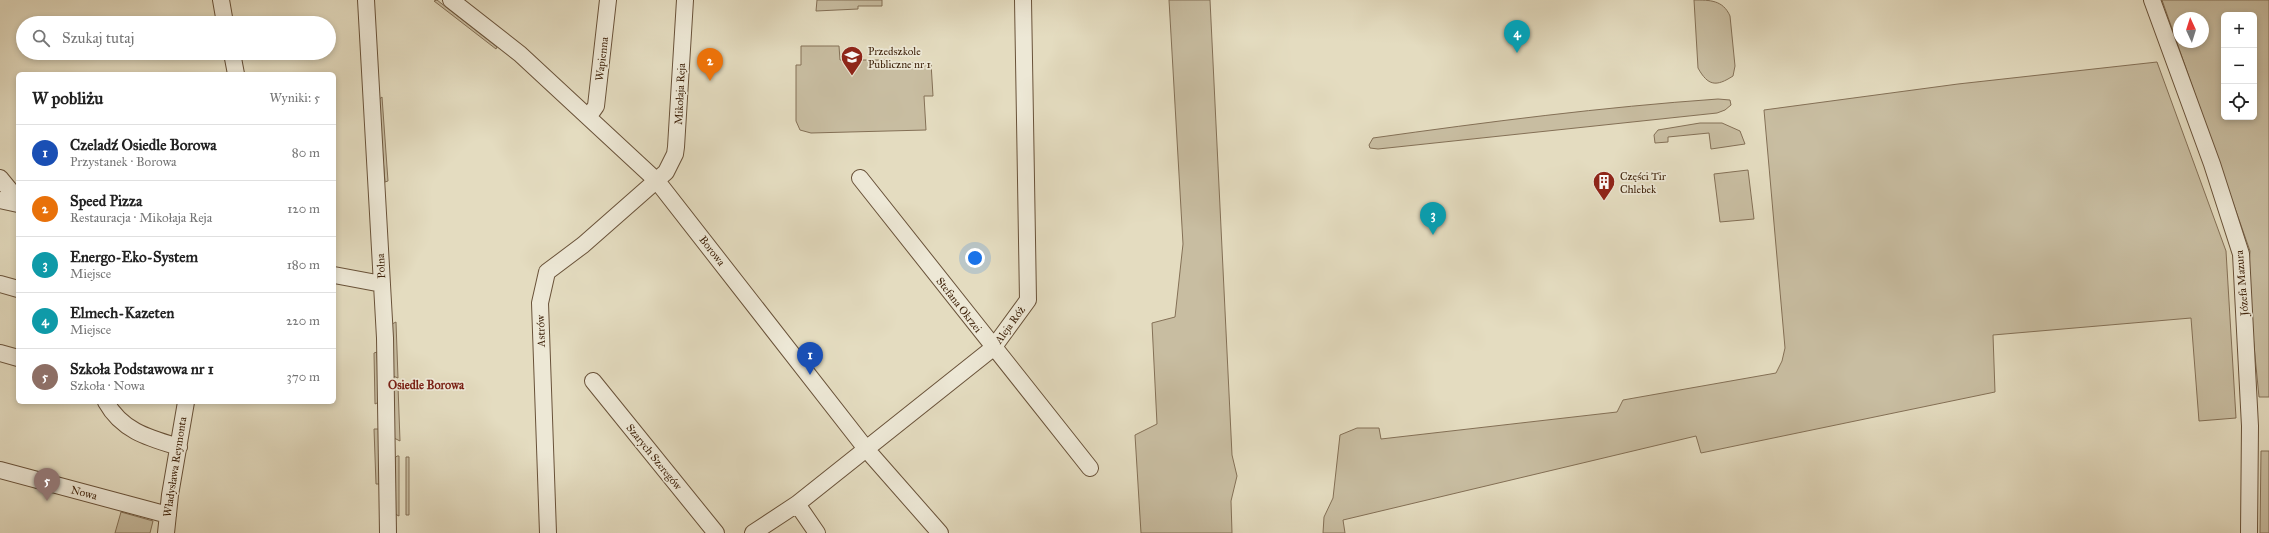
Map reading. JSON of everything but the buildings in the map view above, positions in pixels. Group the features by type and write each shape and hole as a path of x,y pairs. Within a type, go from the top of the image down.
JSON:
{"street":[{"path":"220,0 223,16"},
{"name":"Polna","path":"366,0 386,356 388,533"},
{"name":"Borowa","path":"451,0 520,54 657,181 867,450 940,533"},
{"name":"Wapienna","path":"588,116 596,106 608,0"},
{"name":"Mikołaja Reja","path":"657,181 666,172 675,154 685,0"},
{"name":"Aleja Róż","path":"753,533 797,504 867,450 993,348 1028,300 1023,0"},
{"name":"Józefa Mazura","path":"2152,0 2212,164 2241,254 2250,426 2250,533"},
{"path":"233,60 236,72"},
{"path":"0,178 16,198"},
{"name":"Stefana Okrzei","path":"860,178 993,348 1090,468"},
{"name":"Astrów","path":"548,533 540,303 548,272 657,181"},
{"path":"0,200 16,204"},
{"path":"336,275 382,284"},
{"path":"0,284 16,288"},
{"path":"0,353 16,357"},
{"name":"Szarych Szeregów","path":"593,381 716,533"},
{"path":"107,404 117,418 130,430 154,440 179,446"},
{"name":"Władysława Reymonta","path":"166,533 186,404"},
{"name":"Nowa","path":"0,470 168,515"},
{"path":"797,504 817,533"}],"shaded area":[{"path":"437,0 497,47 496,49 434,1"},
{"path":"817,0 882,0 882,6 858,6 858,9 816,11"},
{"path":"1169,0 1210,0 1232,455 1237,476 1231,501 1232,533 1141,533 1135,435 1157,424 1152,323 1175,317 1183,244"},
{"path":"1694,0 1705,0 1720,4 1730,16 1735,66 1733,76 1722,82 1713,83 1709,81 1698,68"},
{"path":"2162,0 2269,0 2269,397 2259,397 2248,284 2250,251 2179,48 2209,48 2209,12 2173,12 2173,31"},
{"path":"801,46 839,46 840,60 886,60 887,63 931,63 933,96 924,96 926,130 811,133 800,130 796,121 796,65 801,65"},
{"path":"2157,62 2226,251 2236,418 2199,421 2191,318 1993,335 1995,392 1701,453 1696,436 1343,520 1345,533 1323,533 1324,517 1333,498 1340,435 1357,428 1379,428 1381,439 1617,412 1623,400 1776,373 1782,361 1785,348 1764,110 1958,84"},
{"path":"382,97 388,181 385,182 378,100"},
{"path":"1718,99 1730,100 1731,105 1725,110 1717,113 1378,149 1370,148 1369,145 1373,138 1459,126 1588,111"},
{"path":"1700,123 1722,123 1740,131 1745,144 1711,149 1709,133 1668,137 1668,142 1655,143 1654,135 1658,130"},
{"path":"1748,170 1754,219 1720,222 1714,174"},
{"path":"396,322 398,378 393,376 392,324"},
{"path":"377,352 379,402 375,404 374,353"},
{"path":"398,386 400,441 394,438 393,388"},
{"path":"374,429 379,429 381,483 379,484 376,484"},
{"path":"2261,451 2269,451 2269,533 2260,533"},
{"path":"399,456 399,516 395,514 395,458"},
{"path":"406,457 409,457 409,515 406,515"},
{"path":"121,512 153,521 150,533 115,533"}],"place":[{"name":"Elmech-Kazeten","path":"1517,53"},
{"name":"Przedszkole Publiczne nr 1","path":"852,76"},
{"name":"Speed Pizza","path":"710,81"},
{"name":"Części Tir Chlebek","path":"1604,202"},
{"name":"Energo-Eko-System","path":"1433,235"},
{"name":"Czeladź Osiedle Borowa","path":"810,375"},
{"name":"Szkoła Podstawowa nr 1","path":"47,501"}],"district":[{"name":"Osiedle Borowa","path":"426,385"}]}
